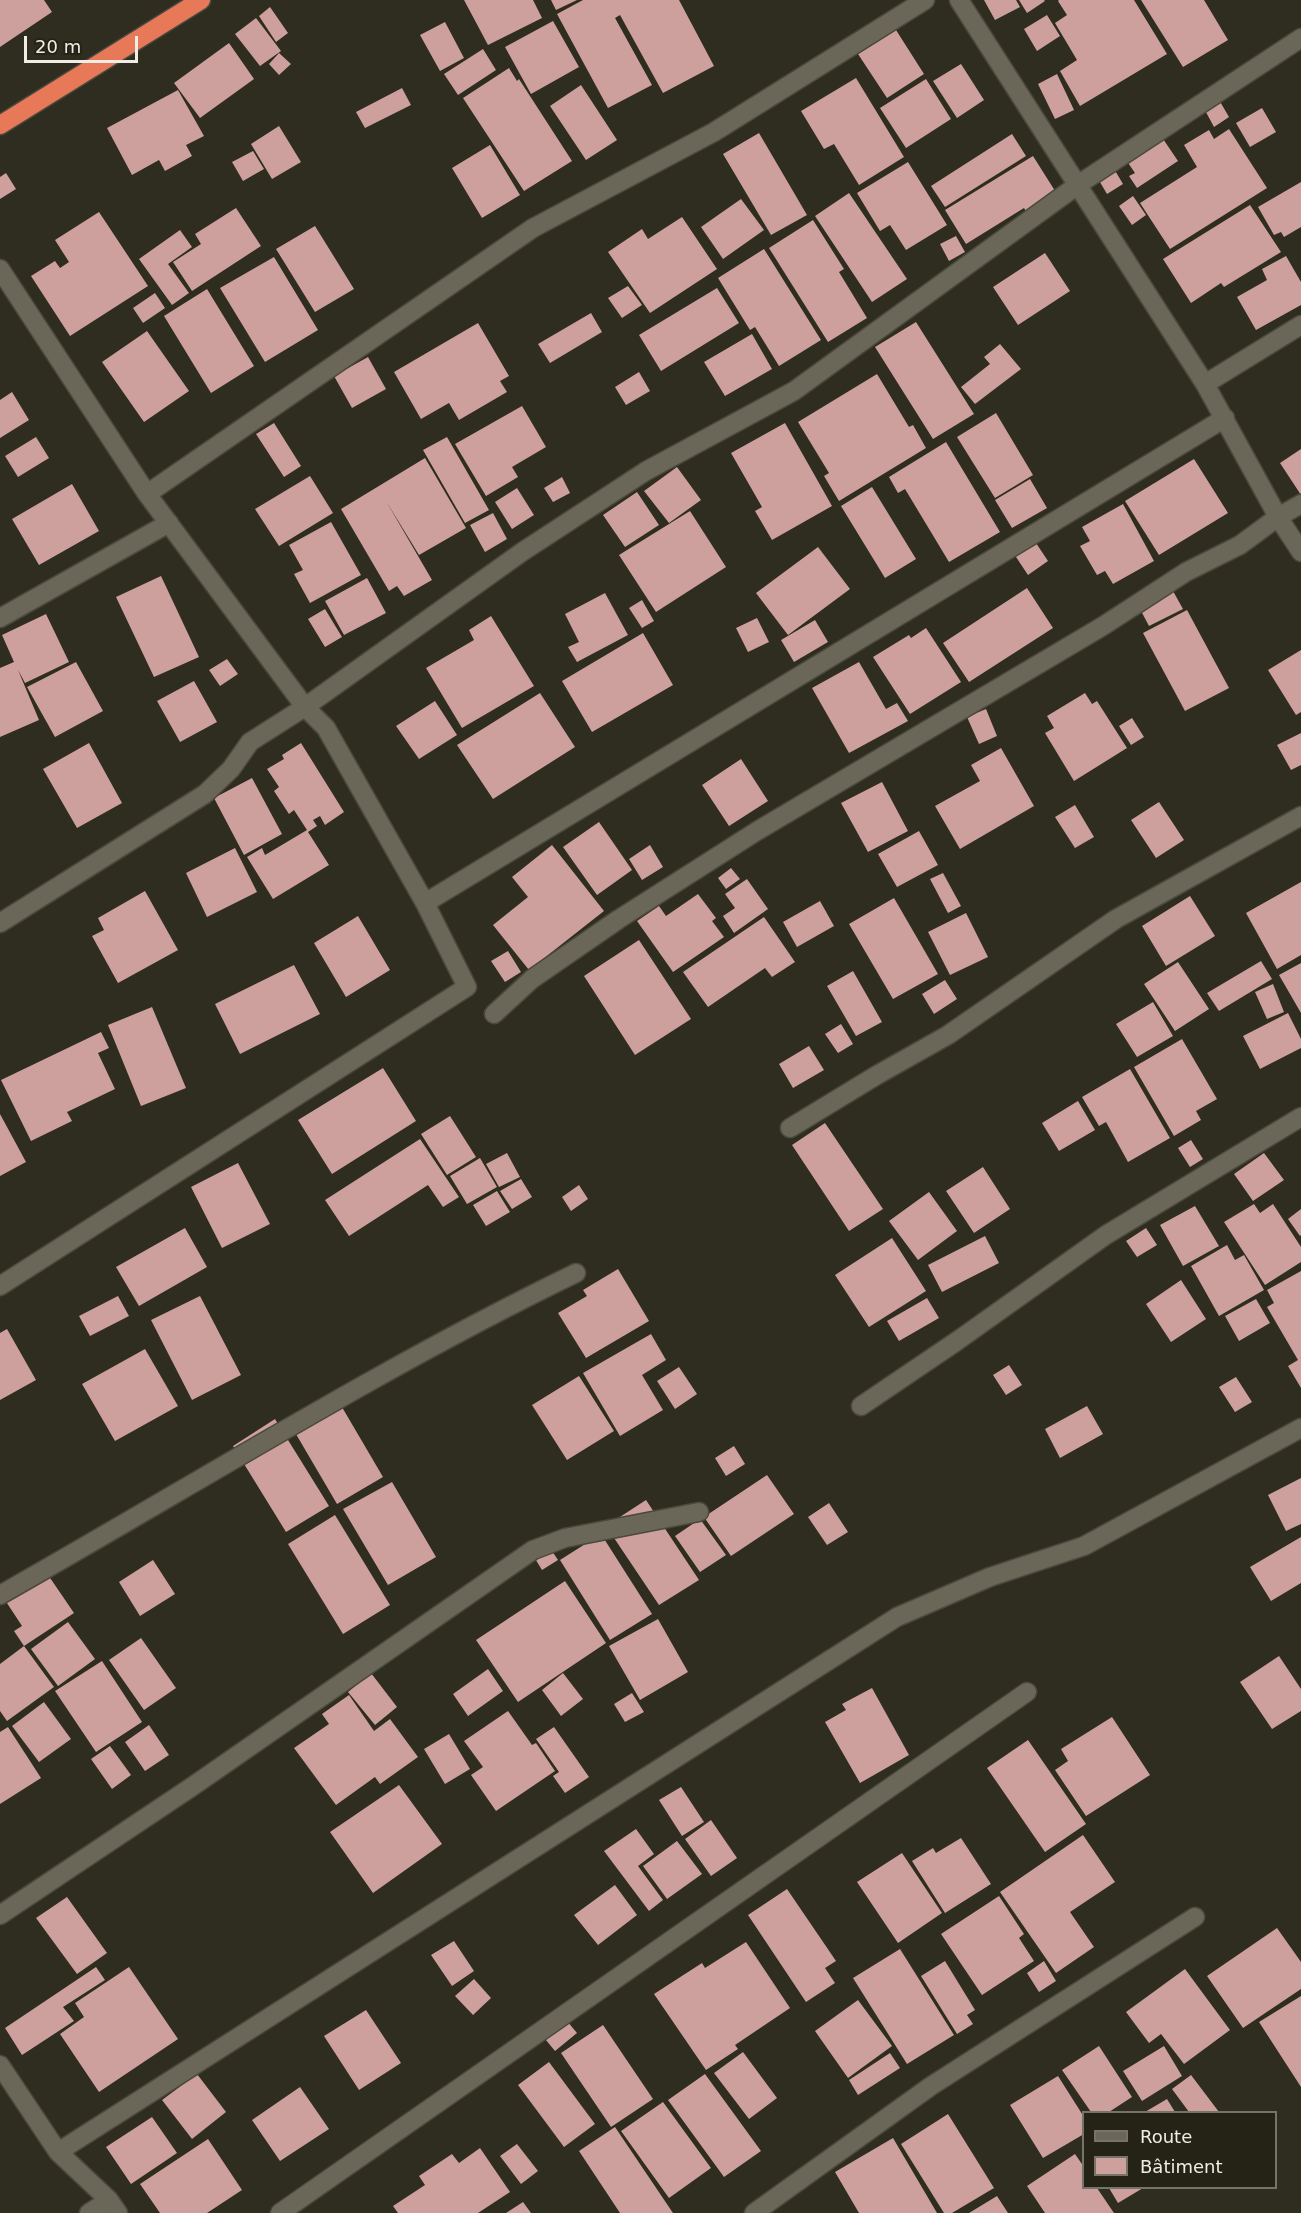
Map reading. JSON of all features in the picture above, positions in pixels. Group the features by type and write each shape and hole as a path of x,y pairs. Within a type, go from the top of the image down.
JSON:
{"highway":[{"path":"0,125 201,0"}],"street":[{"path":"147,494 533,228 714,132 925,0"},
{"path":"959,0 1206,384 1278,517 1301,552"},
{"path":"0,923 206,794 231,769 250,742 305,707 522,552 646,471 795,391 1079,184 1301,38"},
{"path":"0,269 147,494 305,707 326,728 424,903 467,987 0,1286"},
{"path":"1206,384 1301,325"},
{"path":"424,903 1225,418"},
{"path":"494,1014 532,979 757,831 1103,626 1186,572 1240,545 1278,517 1301,504"},
{"path":"0,618 170,523"},
{"path":"790,1128 948,1035 1116,919 1301,816"},
{"path":"861,1406 957,1341 1106,1234 1301,1117"},
{"path":"0,1595 413,1357 498,1311 576,1273"},
{"path":"58,2152 897,1617 990,1577 1084,1546 1301,1428"},
{"path":"0,1915 213,1773 533,1550 576,1535 699,1512"},
{"path":"280,2213 1028,1692"},
{"path":"754,2213 931,2086 1195,1917"},
{"path":"0,2065 58,2152 113,2207"},
{"path":"89,2213 113,2207"}],"building":[{"path":"0,0 44,0 52,12 0,47"},
{"path":"464,0 533,0 542,18 488,45"},
{"path":"551,0 577,0 556,10"},
{"path":"583,0 679,0 714,66 663,93 620,15 615,18 652,85 608,108 557,14"},
{"path":"984,0 1016,0 1020,7 995,20"},
{"path":"1019,0 1044,0 1045,1 1027,13"},
{"path":"1059,0 1134,0 1167,54 1080,106 1060,71 1077,60 1055,23 1067,15"},
{"path":"1141,0 1204,0 1228,40 1183,67"},
{"path":"270,7 288,33 276,42 259,16"},
{"path":"1047,15 1060,36 1037,51 1024,29"},
{"path":"256,18 281,51 260,66 235,34"},
{"path":"553,21 579,67 531,94 505,47"},
{"path":"445,22 464,58 440,71 420,35"},
{"path":"896,30 924,74 887,98 858,54"},
{"path":"229,43 254,79 200,118 174,83"},
{"path":"483,49 496,70 458,95 444,74"},
{"path":"279,53 291,64 279,75 269,64"},
{"path":"961,64 984,100 957,118 933,81"},
{"path":"509,68 517,81 519,79 572,161 524,191 463,98"},
{"path":"1057,74 1074,110 1055,119 1038,84"},
{"path":"856,78 904,157 859,185 834,144 824,149 801,111"},
{"path":"926,79 951,119 906,148 880,108"},
{"path":"581,85 617,140 586,160 550,106"},
{"path":"402,88 411,105 365,128 356,112"},
{"path":"178,90 204,136 186,145 192,156 165,171 159,160 132,175 107,128"},
{"path":"1215,93 1229,117 1214,127 1200,101"},
{"path":"1262,108 1276,132 1250,147 1236,123"},
{"path":"279,126 301,162 272,179 251,144"},
{"path":"1229,129 1267,188 1170,249 1140,203 1197,167 1184,145 1209,130 1214,139"},
{"path":"1157,130 1178,161 1137,188 1129,176 1135,173 1122,154"},
{"path":"759,133 807,215 771,235 723,154"},
{"path":"1012,134 1026,156 945,207 931,186"},
{"path":"490,145 520,195 482,218 452,168"},
{"path":"253,151 264,169 243,181 232,162"},
{"path":"1033,156 1057,194 1027,213 1024,208 966,244 945,210"},
{"path":"1107,157 1123,184 1107,194 1091,167"},
{"path":"908,162 947,225 906,250 890,225 880,231 857,193"},
{"path":"6,173 16,189 0,199 0,177"},
{"path":"1301,182 1301,227 1284,237 1281,232 1274,235 1258,207"},
{"path":"849,193 907,279 872,302 815,216"},
{"path":"1133,196 1146,215 1132,225 1119,206"},
{"path":"741,199 764,230 723,259 701,227"},
{"path":"1250,205 1281,252 1224,287 1221,283 1191,303 1163,259"},
{"path":"236,208 261,246 192,291 173,262 201,244 195,234"},
{"path":"99,212 148,286 70,336 31,276 55,261 60,268 69,262 55,240"},
{"path":"682,217 717,269 650,313 608,252 642,229 648,239"},
{"path":"813,220 844,269 839,272 867,318 828,342 769,248"},
{"path":"315,226 354,289 315,312 276,249"},
{"path":"180,230 192,247 168,264 189,293 172,305 139,259"},
{"path":"956,236 965,252 949,261 940,244"},
{"path":"764,249 821,340 779,366 755,327 750,330 718,278"},
{"path":"1045,253 1070,291 1018,325 993,287"},
{"path":"1286,256 1301,282 1301,305 1256,330 1237,297 1267,280 1262,269"},
{"path":"274,257 318,330 265,362 220,288"},
{"path":"628,286 642,305 622,318 608,298"},
{"path":"717,288 739,323 661,371 639,335"},
{"path":"207,289 254,366 211,393 164,316"},
{"path":"155,293 165,308 143,323 133,308"},
{"path":"591,313 602,332 550,363 538,344"},
{"path":"916,322 974,414 933,439 875,347"},
{"path":"478,323 509,376 500,381 507,392 459,420 449,403 421,419 394,372"},
{"path":"147,331 189,391 144,422 102,362"},
{"path":"752,334 772,369 725,396 704,362"},
{"path":"1000,344 1021,369 975,404 961,387 990,364 984,357"},
{"path":"368,357 386,389 352,408 334,376"},
{"path":"639,372 650,391 626,405 615,387"},
{"path":"877,374 909,427 913,425 926,448 839,501 824,476 829,473 798,422"},
{"path":"12,392 29,420 0,438 0,400"},
{"path":"522,406 546,447 512,467 518,477 486,496 455,444"},
{"path":"996,413 1033,475 995,498 957,437"},
{"path":"274,423 301,466 284,477 256,434"},
{"path":"785,423 832,506 772,540 755,511 762,507 731,453"},
{"path":"36,437 49,458 18,477 5,456"},
{"path":"447,437 489,510 465,523 423,450"},
{"path":"946,442 1000,532 949,562 905,489 898,493 889,477"},
{"path":"1301,449 1301,495 1280,463"},
{"path":"425,458 466,528 419,555 386,501 432,580 404,596 397,586 389,591 341,509"},
{"path":"1194,459 1228,513 1159,555 1125,501"},
{"path":"677,467 701,500 669,523 644,491"},
{"path":"310,476 333,513 279,546 255,509"},
{"path":"562,477 570,493 553,502 544,488"},
{"path":"1030,479 1047,508 1012,528 995,500"},
{"path":"72,484 99,531 39,565 12,519"},
{"path":"872,487 916,559 885,578 841,506"},
{"path":"517,488 534,515 512,529 495,502"},
{"path":"637,492 659,525 625,547 603,515"},
{"path":"1123,504 1154,561 1113,584 1105,571 1097,575 1080,546 1090,541 1082,527"},
{"path":"690,511 726,567 656,612 619,555"},
{"path":"493,513 507,539 485,552 470,525"},
{"path":"331,522 361,575 310,603 294,574 303,570 289,545"},
{"path":"1034,540 1048,561 1028,575 1014,554"},
{"path":"818,547 850,589 788,635 756,593"},
{"path":"161,576 199,657 154,677 116,597"},
{"path":"367,578 386,613 344,635 325,601"},
{"path":"1027,588 1053,628 969,682 943,643"},
{"path":"1173,591 1183,609 1149,626 1140,609"},
{"path":"605,593 628,635 577,662 568,647 579,642 565,614"},
{"path":"642,600 654,621 642,628 629,608"},
{"path":"325,609 342,637 325,647 308,619"},
{"path":"1187,610 1229,688 1185,711 1143,633"},
{"path":"46,614 69,662 25,683 18,670 39,720 0,737 0,668 14,662 2,635"},
{"path":"491,616 534,686 462,728 426,668 474,640 469,630"},
{"path":"757,618 769,642 748,652 736,628"},
{"path":"815,620 828,642 794,662 781,640"},
{"path":"926,628 961,682 910,714 873,657 909,635 911,638"},
{"path":"643,633 673,685 592,732 562,681"},
{"path":"1301,650 1301,712 1296,715 1268,670"},
{"path":"227,659 238,674 220,686 209,670"},
{"path":"76,662 103,711 55,737 27,687"},
{"path":"859,662 886,709 897,703 908,721 849,753 812,688"},
{"path":"194,681 217,722 180,742 157,701"},
{"path":"540,693 575,747 493,799 457,745"},
{"path":"1085,693 1092,704 1097,701 1127,748 1074,781 1045,733 1054,728 1047,716"},
{"path":"435,701 457,735 419,759 396,726"},
{"path":"986,709 997,736 979,744 967,717"},
{"path":"1132,718 1144,737 1131,745 1119,726"},
{"path":"1301,733 1301,765 1291,770 1277,745"},
{"path":"89,743 122,803 77,828 43,769"},
{"path":"301,743 344,812 325,825 320,816 313,820 317,826 308,832 329,865 273,899 247,857 262,848 265,855 307,830 294,810 289,814 274,791 279,787 267,769 284,759 282,755"},
{"path":"1001,748 1034,806 960,849 935,806 980,781 971,765"},
{"path":"741,759 768,801 729,826 702,785"},
{"path":"252,778 282,834 244,855 214,798"},
{"path":"882,782 908,831 868,852 841,803"},
{"path":"1159,802 1184,840 1156,858 1131,820"},
{"path":"1075,805 1094,837 1075,848 1055,817"},
{"path":"599,822 632,870 597,895 563,847"},
{"path":"919,831 938,865 897,887 878,854"},
{"path":"552,845 604,911 529,970 493,925 528,897 512,877"},
{"path":"650,845 663,867 642,880 629,859"},
{"path":"235,848 257,892 207,917 186,873"},
{"path":"731,868 740,879 726,889 718,878"},
{"path":"943,873 961,906 948,913 930,879"},
{"path":"747,879 768,909 734,933 723,916 735,908 725,894"},
{"path":"1301,882 1301,955 1277,969 1246,913"},
{"path":"145,891 178,950 118,983 92,936 104,930 98,918"},
{"path":"698,894 716,918 712,921 724,937 673,972 637,921 659,906 666,916"},
{"path":"1190,896 1215,936 1166,966 1142,926"},
{"path":"894,898 938,974 893,999 849,924"},
{"path":"820,901 834,926 797,947 783,922"},
{"path":"966,913 988,957 950,975 928,932"},
{"path":"358,916 390,970 346,997 314,943"},
{"path":"764,917 795,962 772,977 765,968 708,1007 683,972"},
{"path":"639,940 691,1019 635,1055 584,976"},
{"path":"508,951 521,972 505,982 491,961"},
{"path":"1261,961 1272,979 1219,1011 1207,993"},
{"path":"1178,962 1209,1009 1175,1031 1144,984"},
{"path":"1301,963 1301,1013 1279,975"},
{"path":"294,965 320,1014 240,1054 215,1004"},
{"path":"853,971 882,1022 856,1036 827,986"},
{"path":"945,980 957,999 934,1014 922,994"},
{"path":"1273,984 1284,1012 1267,1019 1255,992"},
{"path":"1153,1002 1173,1036 1137,1057 1116,1024"},
{"path":"152,1007 186,1088 141,1106 108,1025"},
{"path":"1288,1013 1301,1039 1301,1048 1260,1069 1243,1036"},
{"path":"841,1024 853,1044 838,1053 825,1034"},
{"path":"101,1032 109,1048 98,1053 115,1089 67,1112 72,1121 31,1141 1,1080"},
{"path":"1182,1039 1217,1099 1196,1111 1201,1120 1174,1136 1134,1067"},
{"path":"809,1046 824,1070 793,1088 779,1064"},
{"path":"383,1068 416,1121 332,1174 298,1120"},
{"path":"1130,1069 1170,1138 1128,1162 1106,1122 1099,1126 1082,1097"},
{"path":"1078,1101 1095,1130 1059,1151 1042,1123"},
{"path":"0,1114 26,1162 0,1176"},
{"path":"450,1116 476,1157 447,1175 421,1134"},
{"path":"825,1123 883,1209 849,1231 792,1145"},
{"path":"420,1139 459,1197 443,1207 428,1185 349,1236 325,1200"},
{"path":"1191,1140 1203,1159 1190,1167 1178,1148"},
{"path":"507,1153 520,1177 499,1187 486,1164"},
{"path":"1264,1153 1284,1180 1253,1201 1234,1174"},
{"path":"480,1158 497,1187 467,1204 450,1176"},
{"path":"238,1163 270,1224 222,1248 191,1187"},
{"path":"983,1167 1010,1209 974,1233 946,1191"},
{"path":"521,1179 532,1197 512,1209 500,1191"},
{"path":"579,1185 588,1199 571,1211 562,1197"},
{"path":"497,1191 510,1212 486,1226 473,1205"},
{"path":"929,1192 957,1231 918,1260 889,1221"},
{"path":"1254,1204 1260,1213 1273,1204 1301,1247 1301,1262 1265,1285 1224,1222"},
{"path":"1195,1206 1219,1246 1183,1266 1160,1225"},
{"path":"1301,1209 1301,1235 1300,1236 1288,1219"},
{"path":"185,1228 207,1267 139,1306 116,1267"},
{"path":"1146,1228 1157,1245 1137,1257 1126,1241"},
{"path":"985,1236 999,1263 942,1292 928,1265"},
{"path":"892,1238 926,1291 869,1327 835,1275"},
{"path":"1227,1245 1235,1260 1244,1255 1264,1290 1219,1316 1191,1266"},
{"path":"618,1269 649,1321 586,1358 558,1313 587,1296 583,1290"},
{"path":"1301,1271 1301,1388 1288,1366 1298,1360 1267,1307 1274,1303 1267,1290"},
{"path":"1181,1280 1206,1319 1171,1342 1146,1304"},
{"path":"118,1296 129,1316 90,1336 79,1316"},
{"path":"200,1296 241,1375 192,1400 151,1320"},
{"path":"927,1298 939,1318 899,1341 887,1321"},
{"path":"1256,1299 1270,1323 1239,1341 1225,1316"},
{"path":"7,1329 36,1380 0,1400 0,1333"},
{"path":"651,1334 666,1360 642,1375 663,1410 620,1436 583,1373"},
{"path":"145,1349 178,1406 115,1441 82,1384"},
{"path":"1009,1365 1022,1385 1006,1395 993,1375"},
{"path":"679,1367 697,1394 675,1409 657,1381"},
{"path":"579,1376 614,1431 567,1460 532,1405"},
{"path":"1236,1377 1252,1402 1235,1412 1219,1387"},
{"path":"339,1402 383,1477 337,1504 293,1429"},
{"path":"1087,1406 1103,1434 1060,1458 1045,1429"},
{"path":"275,1419 329,1506 286,1532 233,1446"},
{"path":"734,1446 745,1464 726,1476 715,1458"},
{"path":"767,1475 794,1514 731,1556 704,1517"},
{"path":"1301,1478 1301,1524 1286,1531 1268,1495"},
{"path":"392,1482 436,1557 388,1585 343,1509"},
{"path":"646,1500 699,1580 659,1605 606,1526"},
{"path":"829,1503 848,1532 827,1545 808,1517"},
{"path":"335,1515 390,1605 343,1634 288,1544"},
{"path":"700,1519 726,1555 700,1572 675,1536"},
{"path":"601,1534 652,1614 610,1640 560,1560"},
{"path":"1301,1537 1301,1583 1271,1601 1250,1567"},
{"path":"546,1542 558,1560 542,1570 531,1552"},
{"path":"153,1560 175,1594 140,1616 119,1582"},
{"path":"44,1569 74,1613 24,1646 14,1631 22,1626 3,1597"},
{"path":"565,1581 606,1643 518,1702 476,1640"},
{"path":"658,1619 688,1672 640,1700 609,1646"},
{"path":"68,1622 95,1659 58,1686 31,1649"},
{"path":"141,1638 176,1688 144,1710 109,1660"},
{"path":"24,1646 54,1687 7,1721 0,1711 0,1664"},
{"path":"1279,1656 1301,1689 1301,1711 1272,1729 1240,1682"},
{"path":"102,1661 142,1722 96,1752 55,1691"},
{"path":"488,1669 503,1691 468,1716 453,1694"},
{"path":"371,1673 397,1707 375,1725 348,1692"},
{"path":"563,1673 583,1699 561,1716 542,1690"},
{"path":"872,1688 909,1755 860,1783 825,1722 846,1710 842,1704"},
{"path":"632,1693 644,1712 625,1722 614,1704"},
{"path":"349,1695 374,1731 390,1719 418,1757 380,1784 375,1777 336,1805 294,1748 329,1724 322,1714"},
{"path":"44,1702 71,1739 39,1762 12,1726"},
{"path":"508,1711 532,1745 536,1743 555,1771 496,1811 471,1775 483,1767 464,1741"},
{"path":"1112,1717 1150,1775 1086,1816 1055,1770 1068,1761 1061,1749"},
{"path":"149,1725 169,1755 145,1771 125,1742"},
{"path":"8,1727 41,1778 0,1804 0,1732"},
{"path":"554,1727 589,1777 565,1793 553,1776 559,1772 536,1739"},
{"path":"449,1734 470,1769 445,1784 424,1749"},
{"path":"1028,1740 1086,1824 1045,1852 987,1768"},
{"path":"110,1746 131,1775 112,1789 91,1759"},
{"path":"399,1785 442,1844 373,1893 330,1832"},
{"path":"681,1787 704,1822 682,1836 659,1800"},
{"path":"711,1820 737,1858 711,1876 685,1839"},
{"path":"636,1829 654,1854 638,1866 663,1900 649,1911 604,1851"},
{"path":"1083,1835 1115,1882 1070,1912 1094,1947 1056,1973 1000,1892"},
{"path":"961,1838 991,1884 945,1913 912,1861 933,1848 936,1853"},
{"path":"677,1841 702,1874 667,1899 643,1866"},
{"path":"902,1853 942,1913 898,1943 857,1882"},
{"path":"615,1885 637,1915 598,1945 574,1915"},
{"path":"787,1889 836,1961 825,1968 835,1983 806,2002 748,1915"},
{"path":"999,1896 1024,1934 1019,1938 1034,1961 982,1995 941,1934"},
{"path":"67,1897 107,1953 77,1974 36,1918"},
{"path":"1277,1928 1301,1962 1301,1989 1243,2028 1207,1976"},
{"path":"454,1941 474,1971 452,1986 431,1955"},
{"path":"746,1942 790,2008 735,2045 738,2049 706,2070 654,1994 702,1963 705,1968"},
{"path":"900,1949 954,2035 907,2064 853,1978"},
{"path":"945,1961 975,2010 967,2015 973,2024 957,2034 921,1976"},
{"path":"1044,1961 1056,1981 1039,1992 1027,1973"},
{"path":"96,1967 105,1980 63,2007 74,2021 22,2055 5,2028"},
{"path":"129,1967 178,2039 99,2092 60,2034 84,2017 75,2003"},
{"path":"1185,1969 1230,2030 1184,2064 1161,2034 1149,2043 1126,2012"},
{"path":"474,1979 491,1998 473,2015 455,1996"},
{"path":"1301,1996 1301,2087 1259,2022"},
{"path":"858,2000 892,2046 848,2078 815,2031"},
{"path":"366,2010 401,2063 359,2090 324,2036"},
{"path":"562,2015 577,2033 555,2051 541,2034"},
{"path":"603,2025 653,2099 611,2127 561,2053"},
{"path":"1099,2046 1132,2097 1111,2111 1090,2111 1062,2070"},
{"path":"1164,2046 1182,2076 1142,2101 1123,2071"},
{"path":"743,2052 777,2098 749,2119 714,2073"},
{"path":"890,2053 900,2068 858,2095 849,2080"},
{"path":"549,2062 595,2124 564,2147 518,2085"},
{"path":"197,2074 226,2112 192,2139 162,2100"},
{"path":"705,2074 761,2151 724,2177 668,2100"},
{"path":"1191,2075 1218,2111 1188,2111 1172,2089"},
{"path":"1058,2076 1082,2114 1082,2135 1043,2158 1010,2105"},
{"path":"300,2087 329,2129 280,2161 252,2120"},
{"path":"1167,2099 1174,2111 1147,2111"},
{"path":"663,2102 711,2168 669,2198 621,2131"},
{"path":"948,2114 994,2188 952,2213 944,2213 901,2144"},
{"path":"152,2117 177,2153 131,2184 106,2147"},
{"path":"615,2127 673,2213 620,2213 579,2151"},
{"path":"893,2138 937,2213 859,2213 835,2172"},
{"path":"208,2139 242,2190 207,2213 160,2213 140,2184"},
{"path":"517,2144 538,2171 521,2184 500,2156"},
{"path":"480,2148 510,2192 478,2213 398,2213 393,2206 425,2185 419,2176 452,2154 459,2163"},
{"path":"1075,2154 1082,2164 1082,2189 1098,2189 1114,2213 1045,2213 1027,2186"},
{"path":"1110,2189 1141,2189 1118,2203"},
{"path":"997,2196 1008,2213 969,2213"},
{"path":"523,2202 531,2213 506,2213"}]}
